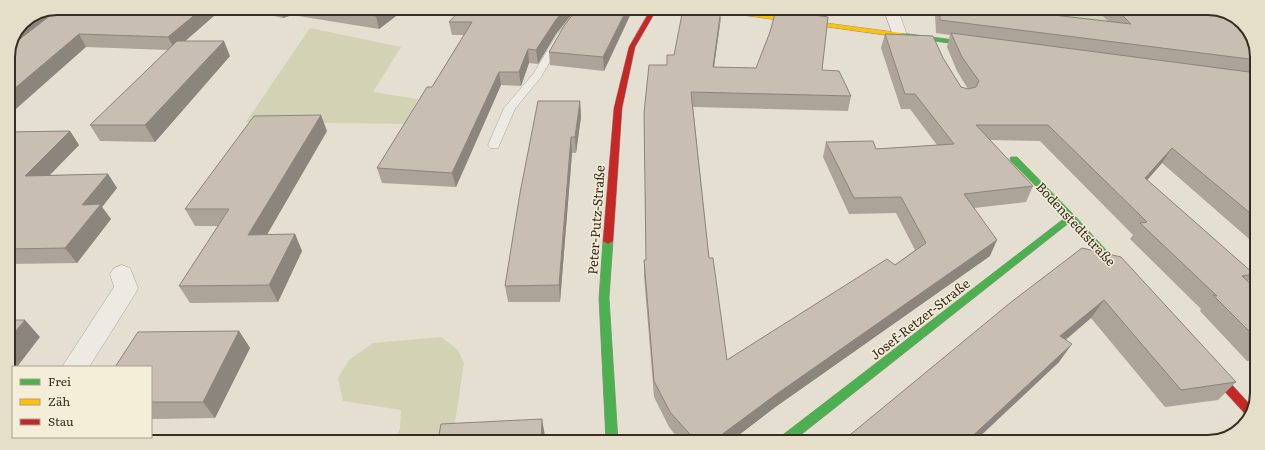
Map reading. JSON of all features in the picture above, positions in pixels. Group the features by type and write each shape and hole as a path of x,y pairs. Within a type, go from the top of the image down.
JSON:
{"street":[{"name":"Peter-Putz-Straße","path":"612,435 604,298 618,108 632,47 651,15"},
{"path":"748,15 899,35 940,48 985,46"},
{"path":"893,15 899,35"},
{"name":"Bodenstedtstraße","path":"1014,159 1071,217 1130,282"},
{"name":"Josef-Retzer-Straße","path":"792,435 1071,217"},
{"path":"76,366 126,288 122,274"},
{"path":"1203,361 1247,409"}],"lane":[{"path":"494,145 510,108 537,75 560,37 577,15"},
{"path":"1061,15 1070,25"}],"green space":[{"path":"1067,15 1109,15 1128,18 1078,27"},
{"path":"310,28 401,47 373,92 418,99 405,124 246,122"},
{"path":"441,337 458,350 464,363 454,429 449,435 397,435 400,428 401,410 343,401 338,378 349,360 373,343"}],"building":[{"path":"195,15 168,37 79,34 15,88 15,57 19,40 50,16"},
{"path":"455,15 560,15 536,50 528,49 519,72 499,72 452,173 377,168 427,87 432,87 472,22 449,22"},
{"path":"572,15 624,15 603,57 549,52 564,26"},
{"path":"682,15 720,15 713,67 756,68 770,32 775,15 813,15 828,17 822,70 839,71 851,96 691,92 709,258 713,258 727,360 887,259 895,265 926,243 901,197 854,198 826,142 873,141 876,149 954,144 915,94 905,94 885,34 933,36 943,58 961,87 968,89 976,87 979,81 962,57 951,33 1250,72 1250,213 1172,148 1145,178 1250,270 1250,275 1242,276 1250,283 1250,332 1213,295 1217,296 1140,223 1147,222 1048,125 976,125 1033,186 964,194 997,240 778,393 721,435 691,435 670,412 654,381 644,260 646,260 644,113 649,65 667,65 667,55 674,55"},
{"path":"940,15 1053,15 1131,24 1122,15 1213,15 1222,17 1238,27 1247,41 1250,59 940,20"},
{"path":"177,41 224,41 145,125 90,125"},
{"path":"538,101 580,101 575,137 571,137 559,285 505,286 520,193"},
{"path":"321,115 248,235 295,234 269,285 179,286 229,209 185,209 254,116"},
{"path":"70,131 25,176 108,174 82,205 101,204 65,248 15,249 15,132"},
{"path":"1082,248 1121,257 1236,382 1181,390 1104,300 1060,336 1072,344 973,435 851,434 1010,303"},
{"path":"15,320 25,320 15,332"},
{"path":"239,331 203,402 152,402 152,366 116,366 138,332"},
{"path":"542,419 541,435 439,435 441,424"}],"traffic: fast":[{"path":"901,35 977,45"},
{"path":"1014,159 1071,217 1125,276"},
{"path":"792,435 1071,217"},
{"path":"608,241 604,298 612,435"}],"traffic: slow":[{"path":"749,15 901,35"}],"traffic: jam":[{"path":"608,241 618,108 632,47 651,15"},
{"path":"1209,367 1247,409"}]}
